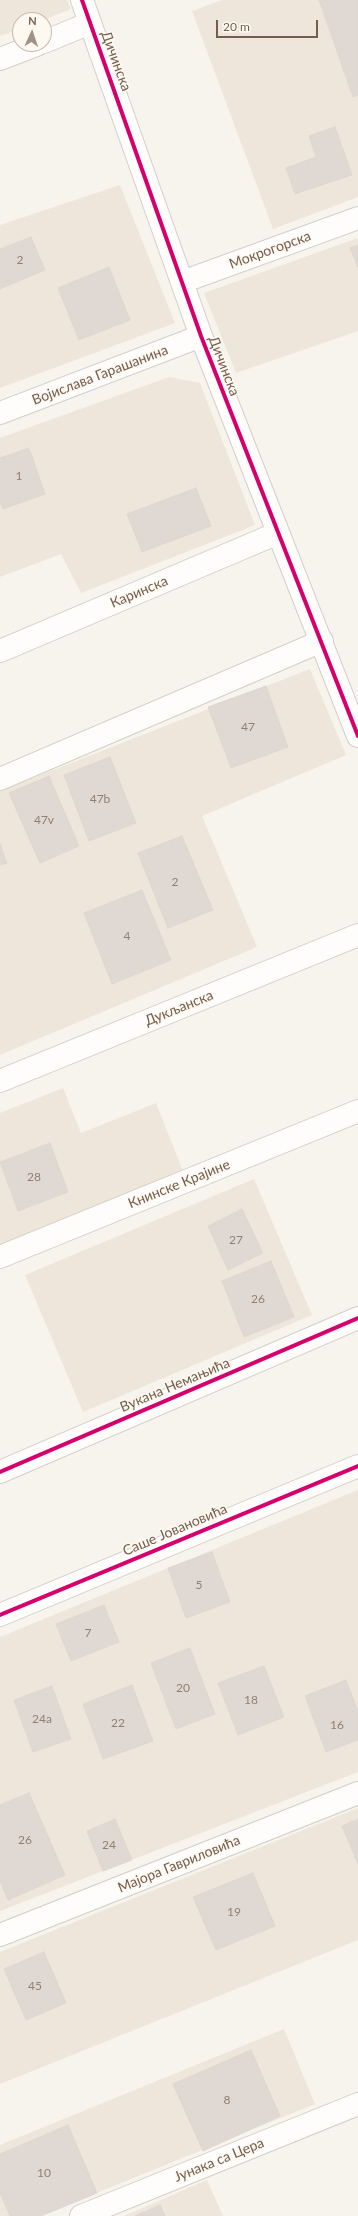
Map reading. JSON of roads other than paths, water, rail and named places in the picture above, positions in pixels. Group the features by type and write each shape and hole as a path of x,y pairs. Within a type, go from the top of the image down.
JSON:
{"street":[{"name":"Дичинска","path":"82,0 201,336 322,641 351,691 358,736"},
{"name":"Дичинска","path":"52,39 90,23"},
{"path":"0,59 18,52"},
{"name":"Мокрогорска","path":"182,282 358,218"},
{"name":"Војислава Гарашанина","path":"0,413 201,336"},
{"name":"Каринска","path":"0,651 278,533"},
{"path":"0,779 322,641"},
{"name":"Дукљанска","path":"0,1082 358,935"},
{"name":"Книнске Крајине","path":"0,1257 358,1111"},
{"name":"Вукана Немањића","path":"0,1472 358,1318"},
{"name":"Саше Јовановића","path":"0,1615 358,1466"},
{"name":"Мајора Гавриловића","path":"0,1935 358,1792"},
{"name":"Јунака са Цера","path":"81,2216 358,2104"}]}
